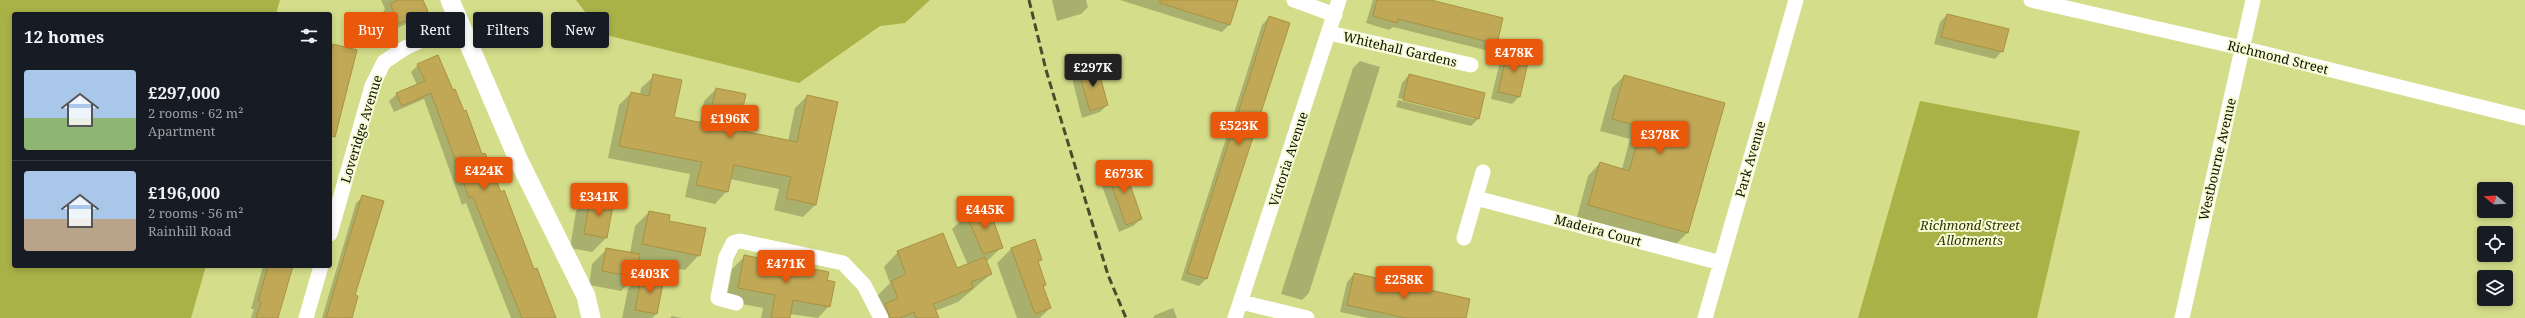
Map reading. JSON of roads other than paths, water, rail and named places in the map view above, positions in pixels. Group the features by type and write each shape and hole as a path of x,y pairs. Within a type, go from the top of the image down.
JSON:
{"street":[{"path":"450,0 455,12"},
{"path":"1294,0 1335,15"},
{"name":"Victoria Avenue","path":"1236,318 1339,0"},
{"name":"Park Avenue","path":"1705,318 1796,0"},
{"name":"Richmond Street","path":"2031,0 2242,48 2525,118"},
{"name":"Westbourne Avenue","path":"2182,318 2253,0"},
{"name":"Whitehall Gardens","path":"1329,33 1471,65"},
{"path":"465,34 518,159 586,296 591,318"},
{"name":"Loveridge Avenue","path":"332,227 372,86 384,62 406,48"},
{"path":"1464,238 1483,172"},
{"name":"Madeira Court","path":"1476,198 1720,262"},
{"path":"736,303 718,298 726,257 733,243 740,241 843,263 864,285 880,318"},
{"path":"306,318 320,268"},
{"path":"586,296 605,318"},
{"path":"1241,302 1307,318"}],"railway":[{"path":"1029,0 1046,70 1108,275 1126,318"}],"park label":[{"name":"Richmond Street Allotments","path":"1970,232"}]}
